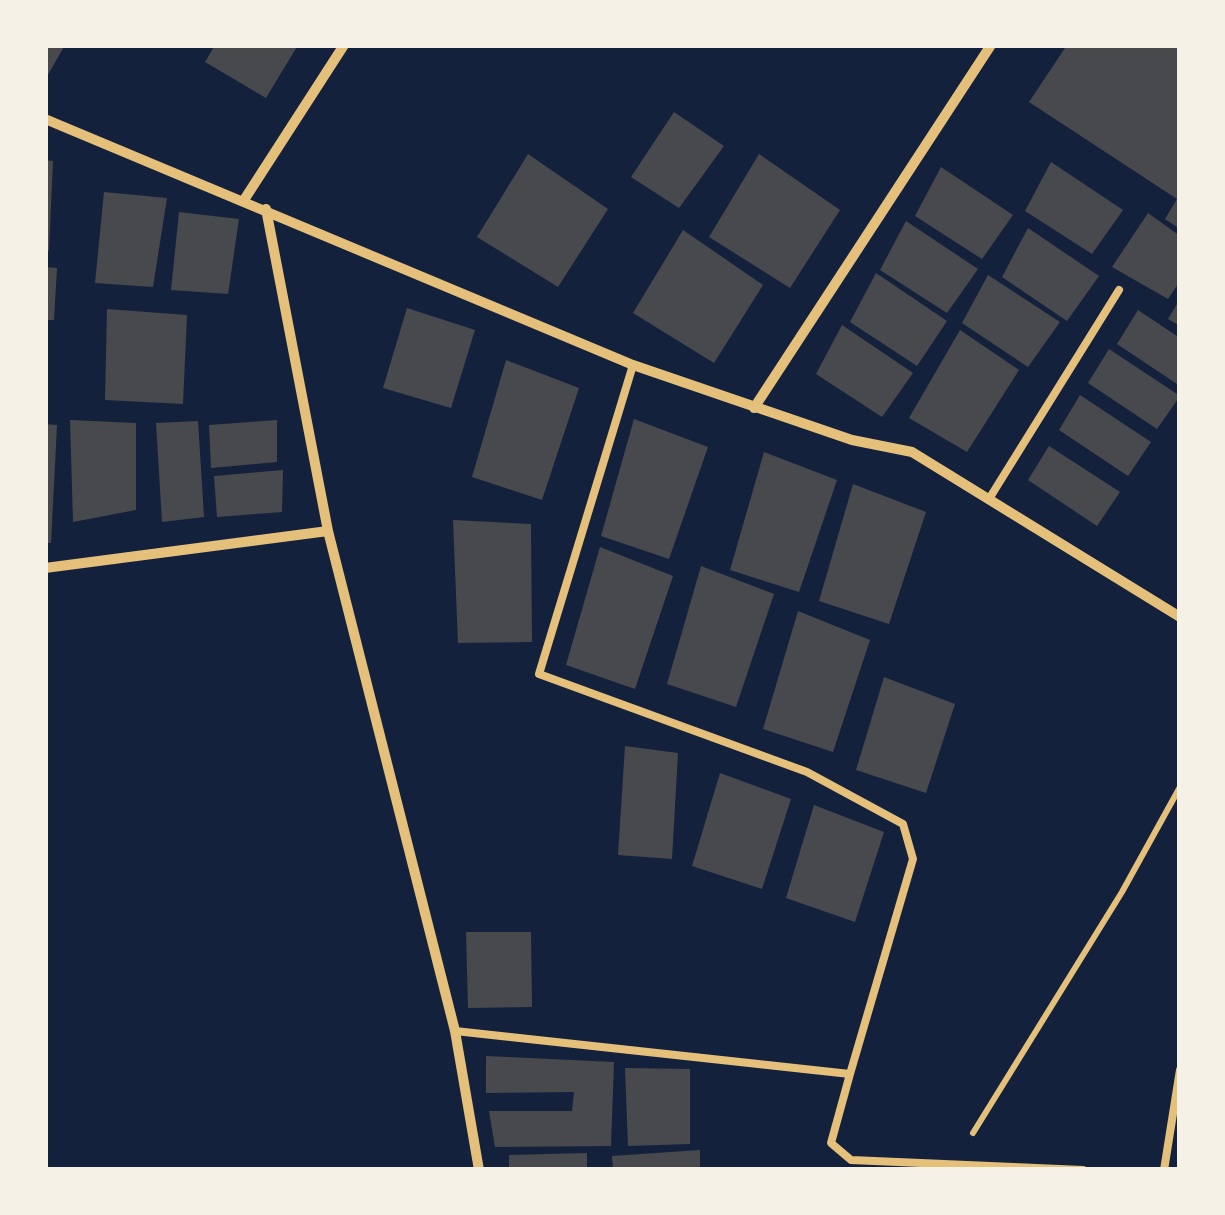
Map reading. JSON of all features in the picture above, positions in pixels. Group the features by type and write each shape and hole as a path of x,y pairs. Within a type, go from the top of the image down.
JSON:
{"street":[{"path":"244,200 344,45"},
{"path":"754,408 991,45"},
{"path":"45,119 633,365 852,440 912,452 1180,617"},
{"path":"266,209 328,531 455,1031 479,1170"},
{"path":"45,568 328,531"}],"lane":[{"path":"988,499 1120,290"},
{"path":"633,365 539,674 807,772 903,824 914,860 831,1143 851,1165 955,1164 1083,1170"},
{"path":"455,1031 850,1074"},
{"path":"1164,1170 1180,1070"}],"path":[{"path":"955,1164 1122,892 1180,787"}],"building":[{"path":"45,45 65,45 45,80"},
{"path":"215,45 298,45 266,98 205,62"},
{"path":"1067,45 1180,45 1180,229 1165,219 1177,199 1029,102"},
{"path":"674,112 724,146 679,208 631,177"},
{"path":"528,154 608,209 558,287 477,237"},
{"path":"759,154 840,210 790,288 709,237"},
{"path":"45,160 53,161 49,251 45,250"},
{"path":"1051,162 1123,210 1092,254 1025,211"},
{"path":"941,167 1013,215 982,259 915,216"},
{"path":"104,192 167,198 153,287 95,283"},
{"path":"179,212 239,219 228,294 171,290"},
{"path":"1148,213 1180,236 1180,281 1168,299 1112,267"},
{"path":"906,221 978,269 947,313 880,270"},
{"path":"1028,228 1099,276 1067,321 1002,277"},
{"path":"683,230 763,285 714,363 633,313"},
{"path":"45,267 57,268 54,320 45,320"},
{"path":"876,273 947,321 917,366 850,322"},
{"path":"988,275 1060,322 1028,367 962,323"},
{"path":"1180,299 1180,326 1168,319"},
{"path":"407,308 475,330 451,408 383,388"},
{"path":"107,309 187,315 183,404 105,400"},
{"path":"1138,310 1180,338 1180,386 1117,344"},
{"path":"842,325 913,373 882,417 816,374"},
{"path":"960,330 1019,370 967,452 909,418"},
{"path":"1109,349 1180,396 1157,429 1088,383"},
{"path":"506,360 579,388 542,500 472,477"},
{"path":"1080,395 1151,442 1128,476 1059,430"},
{"path":"634,419 708,447 669,559 601,536"},
{"path":"70,420 136,423 136,510 73,522"},
{"path":"277,420 277,462 211,468 209,425"},
{"path":"198,421 204,517 162,522 156,423"},
{"path":"45,424 57,425 51,543 45,543"},
{"path":"1049,446 1120,492 1097,526 1028,480"},
{"path":"764,452 837,480 799,592 730,570"},
{"path":"283,470 282,512 217,517 214,476"},
{"path":"853,484 926,512 889,624 819,601"},
{"path":"453,520 531,524 532,642 458,643"},
{"path":"600,547 673,576 635,689 566,665"},
{"path":"701,566 774,594 736,707 667,684"},
{"path":"798,611 870,640 833,752 763,729"},
{"path":"884,677 955,704 926,793 856,770"},
{"path":"625,746 678,753 672,859 618,855"},
{"path":"720,773 791,799 762,889 692,866"},
{"path":"814,805 884,832 855,922 786,898"},
{"path":"466,932 531,932 532,1007 468,1008"},
{"path":"486,1056 614,1062 611,1146 495,1147 489,1111 572,1111 574,1092 486,1093"},
{"path":"625,1068 690,1069 690,1144 628,1146"},
{"path":"700,1150 700,1170 613,1170 612,1156"},
{"path":"587,1153 587,1170 509,1170 509,1155"}]}
